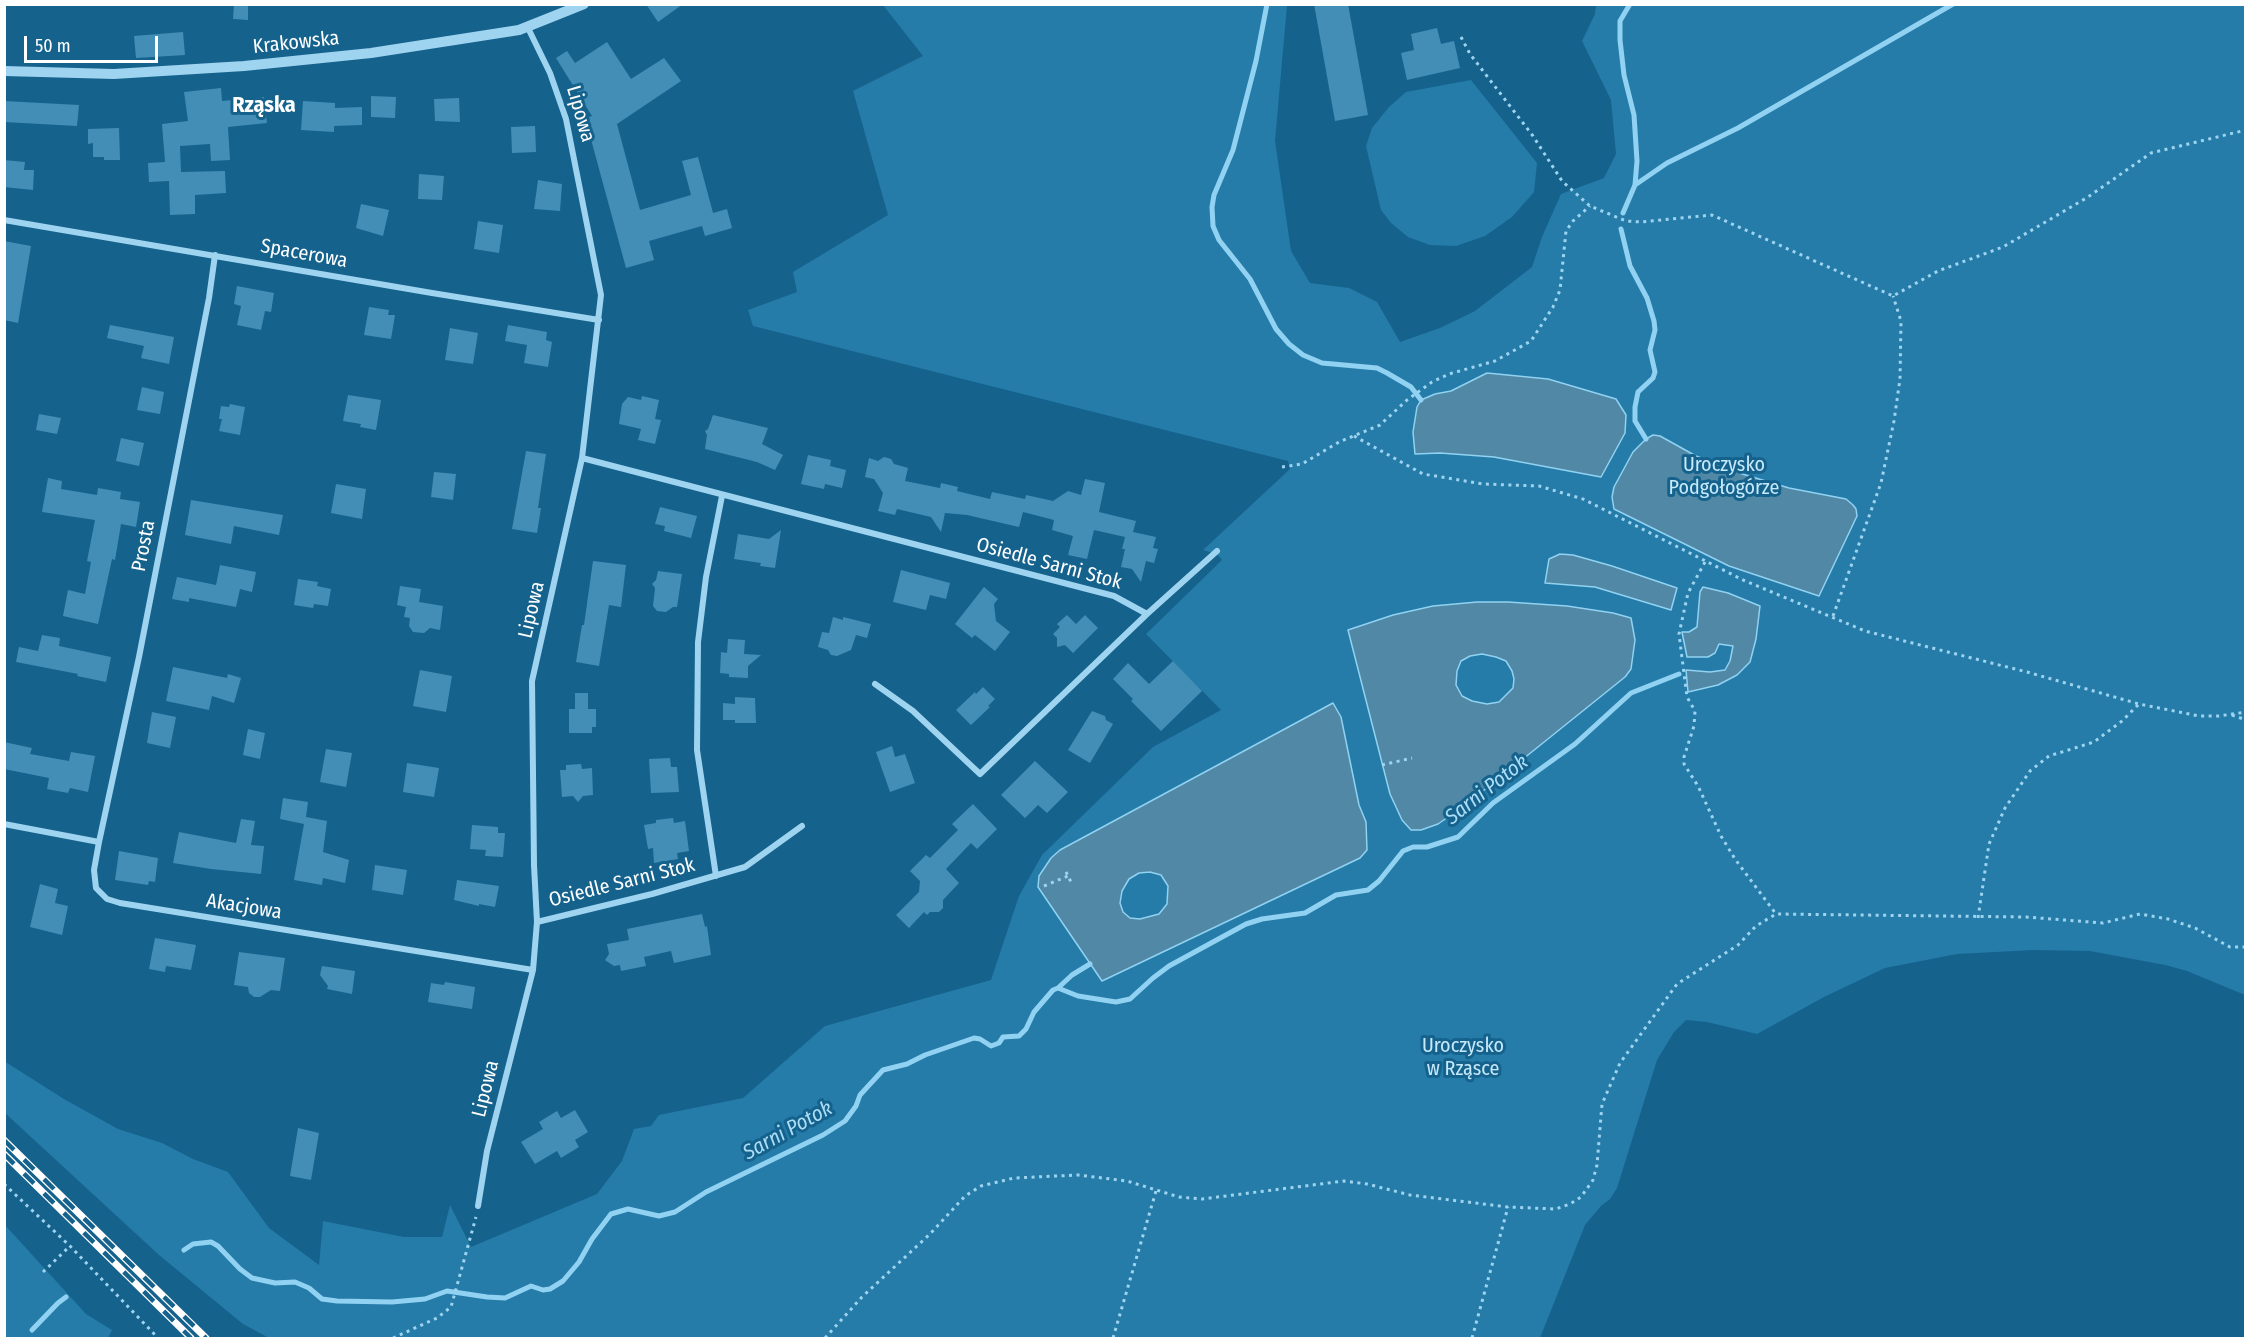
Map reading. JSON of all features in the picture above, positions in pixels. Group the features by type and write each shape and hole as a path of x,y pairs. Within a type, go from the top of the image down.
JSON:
{"street":[{"name":"Krakowska","path":"4,71 114,74 244,66 370,53 528,28 584,4"},
{"name":"Lipowa","path":"478,1206 487,1151 533,970 537,921 534,865 532,681 582,458 601,296 566,119 550,73 528,28"},
{"name":"Spacerowa","path":"4,220 599,320"},
{"name":"Prosta","path":"99,842 139,657 207,308 215,255"},
{"name":"Osiedle Sarni Stok","path":"582,458 1114,596 1147,614"},
{"name":"Osiedle Sarni Stok","path":"716,876 697,750 698,642 706,577 722,496"},
{"path":"875,684 913,711 980,774 1147,614 1217,551"},
{"path":"4,824 99,842"},
{"name":"Osiedle Sarni Stok","path":"537,921 652,894 745,867 802,826"},
{"name":"Akacjowa","path":"99,842 94,870 96,888 107,899 120,903 533,970"}],"path":[{"path":"1461,37 1470,54 1533,136 1562,181 1590,206 1626,221 1641,222 1712,215 1893,296 1901,321 1900,379 1894,421 1881,483 1833,617"},
{"path":"1893,296 1938,271 2002,247 2088,197 2151,153 2246,130"},
{"path":"1282,467 1302,464 1380,424 1432,382 1449,374 1495,361 1531,341 1553,307 1560,290 1566,231 1573,220 1590,206"},
{"path":"1354,436 1423,474 1482,484 1539,486 1583,499 1743,580 1865,631 2027,672 2139,704 2199,716 2246,712"},
{"path":"1705,562 1688,594 1679,634 1687,697 1695,711 1694,726 1684,764 1698,786 1721,836 1735,859 1776,914"},
{"path":"1978,918 1989,844 2005,808 2030,771 2049,756 2094,742 2122,721 2139,704"},
{"path":"2230,714 2246,720"},
{"path":"1382,765 1412,758"},
{"path":"1044,886 1067,874 1072,884"},
{"path":"825,1338 862,1297 930,1234 965,1196 981,1186 1014,1178 1078,1175 1127,1181 1179,1197 1202,1199 1344,1181 1367,1184 1410,1195 1508,1207 1556,1209 1581,1197 1593,1180 1597,1165 1602,1104 1620,1063 1677,984 1738,945 1756,926 1776,914 2026,917 2103,923 2139,914 2168,919 2195,928 2230,947 2246,947"},
{"path":"4,1184 70,1246 159,1338"},
{"path":"1113,1338 1156,1190"},
{"path":"393,1338 437,1318 451,1307 478,1206"},
{"path":"1472,1338 1508,1207"},
{"path":"43,1272 70,1246"}],"green space":[{"path":"883,5 1287,5 1275,141 1291,251 1310,283 1349,288 1377,302 1400,342 1440,328 1475,311 1532,267 1561,194 1604,178 1616,154 1611,100 1582,41 1595,14 1596,5 2245,5 2245,995 2187,971 2165,965 2090,951 2034,950 1957,954 1885,968 1824,997 1757,1034 1707,1022 1686,1020 1674,1032 1657,1060 1617,1188 1610,1199 1585,1225 1540,1338 269,1338 243,1324 159,1255 5,1113 4,1061 64,1099 118,1129 162,1143 193,1159 228,1172 269,1228 319,1265 323,1221 404,1237 442,1237 450,1205 471,1247 597,1194 622,1161 634,1129 651,1126 659,1115 743,1098 825,1026 991,980 1019,896 1042,855 1153,747 1221,710 1146,634 1222,560 1217,554 1203,550 1290,469 1288,461 753,326 748,310 797,292 793,272 888,215 853,91 923,56"},
{"path":"1471,80 1537,163 1534,192 1512,217 1485,236 1456,246 1430,245 1408,237 1391,223 1381,210 1366,146 1372,128 1389,107 1406,92"},
{"path":"5,1225 86,1314 112,1330 108,1338 5,1338"}],"shaded area":[{"path":"1487,373 1548,379 1616,399 1626,415 1625,433 1601,477 1494,457 1440,453 1415,454 1413,432 1417,407 1421,400 1451,391"},
{"path":"1653,435 1660,436 1696,456 1739,473 1789,488 1846,499 1853,505 1857,516 1819,596 1729,566 1614,509 1612,497 1614,487 1633,452"},
{"path":"1560,554 1573,555 1612,566 1677,588 1671,610 1595,587 1545,583 1549,559"},
{"path":"1703,587 1728,593 1760,606 1756,639 1750,662 1737,675 1718,685 1688,692 1686,670 1710,672 1725,670 1730,661 1733,646 1719,644 1715,653 1708,657 1687,657 1682,632 1689,632 1697,627 1700,592"},
{"path":"1508,602 1567,606 1613,613 1631,618 1635,640 1631,669 1625,677 1467,804 1438,824 1421,830 1411,830 1402,820 1390,794 1348,630 1393,615 1433,606","holes":["1482,654 1506,661 1512,671 1513,688 1499,702 1487,704 1462,696 1456,685 1457,671 1461,661 1470,656"]},
{"path":"1333,703 1341,717 1359,805 1366,822 1367,850 1360,858 1102,981 1038,887 1039,876 1051,858 1060,850","holes":["1150,872 1161,875 1168,886 1167,904 1159,914 1140,919 1130,918 1123,912 1120,903 1122,891 1129,879 1139,873"]}],"building":[{"path":"234,4 248,4 248,20 233,19"},
{"path":"646,4 683,4 658,22"},
{"path":"1314,4 1348,4 1368,115 1335,121"},
{"path":"1437,28 1441,44 1454,41 1460,68 1407,80 1401,53 1414,50 1411,34"},
{"path":"183,32 185,55 136,58 134,36"},
{"path":"607,42 631,79 664,58 681,81 617,124 640,210 691,195 682,161 698,157 713,213 727,209 732,228 705,236 702,226 649,241 654,260 626,268 586,121 586,118 592,116 556,58 567,51 575,63"},
{"path":"221,88 222,101 264,97 267,123 228,127 230,160 211,161 210,144 180,146 181,172 225,171 226,193 195,195 195,214 170,215 169,181 149,182 148,163 165,162 162,124 188,121 184,92"},
{"path":"371,96 396,97 395,118 371,117"},
{"path":"459,98 460,122 435,121 434,99"},
{"path":"4,101 79,105 77,126 4,122"},
{"path":"303,101 335,103 335,108 362,107 362,125 334,126 334,132 301,130"},
{"path":"535,126 536,152 512,153 511,127"},
{"path":"119,128 120,160 93,157 93,143 88,144 88,129"},
{"path":"4,160 25,162 24,170 34,170 33,190 4,187"},
{"path":"419,174 444,176 442,200 418,199"},
{"path":"538,180 562,184 560,211 534,209"},
{"path":"361,204 389,210 383,236 356,228"},
{"path":"478,221 503,225 499,253 474,249"},
{"path":"4,241 31,246 18,323 4,320"},
{"path":"237,286 274,293 271,312 265,311 261,330 237,325 241,306 234,304"},
{"path":"369,307 389,310 388,315 395,315 391,339 364,335"},
{"path":"110,325 174,337 169,364 141,358 144,346 107,338"},
{"path":"508,325 547,332 546,340 552,342 548,367 524,363 527,345 505,341"},
{"path":"450,328 478,333 473,364 445,360"},
{"path":"142,387 164,392 160,414 137,410"},
{"path":"348,395 381,400 376,430 360,427 361,424 343,421"},
{"path":"642,396 659,400 655,419 661,420 655,444 638,440 641,429 619,424 622,404 628,397 641,400"},
{"path":"230,404 245,407 240,435 219,431 222,419 219,419 221,406 229,407"},
{"path":"39,414 61,418 57,434 36,430"},
{"path":"713,415 768,428 762,444 783,455 775,470 757,462 705,449 707,435 705,431"},
{"path":"121,438 144,443 139,466 116,461"},
{"path":"526,451 546,454 538,508 541,508 537,533 512,529"},
{"path":"808,455 831,460 830,466 846,470 842,488 825,484 824,489 801,484"},
{"path":"884,457 891,459 894,464 908,468 905,481 940,488 941,483 958,487 957,491 990,499 992,492 1025,499 1026,495 1053,501 1068,491 1081,495 1085,479 1105,483 1099,512 1136,521 1133,532 1156,537 1153,548 1158,549 1154,563 1146,561 1141,582 1132,569 1121,567 1125,537 1094,530 1087,559 1068,555 1073,536 1052,530 1054,520 1023,512 1019,527 967,515 945,513 941,532 931,517 897,509 895,515 878,511 883,493 874,479 865,477 869,458 878,461"},
{"path":"434,472 456,474 453,500 431,497"},
{"path":"48,478 62,481 61,489 97,495 98,488 121,492 120,499 140,502 136,527 121,524 115,560 112,559 98,624 63,616 68,590 85,594 91,562 87,561 95,520 42,512"},
{"path":"336,484 366,489 362,519 331,513"},
{"path":"191,500 283,515 279,535 234,526 231,544 185,535"},
{"path":"660,507 697,516 691,538 664,531 665,526 655,524"},
{"path":"781,530 775,568 760,566 761,563 734,559 738,534 769,539"},
{"path":"593,561 626,565 621,607 609,605 599,666 576,662"},
{"path":"220,565 256,572 252,592 240,589 236,607 189,598 189,602 172,599 177,577 216,585"},
{"path":"901,570 950,583 946,599 930,595 926,610 893,602"},
{"path":"658,571 682,574 677,607 666,612 657,611 653,606 655,588 652,584 656,580"},
{"path":"298,579 318,582 317,586 331,589 328,606 314,604 313,608 294,605"},
{"path":"400,586 421,589 419,602 443,606 440,630 430,628 424,633 413,632 409,626 410,618 404,617 406,607 397,605"},
{"path":"984,587 998,599 994,604 996,621 1010,632 995,651 975,635 972,638 955,624"},
{"path":"1067,615 1076,624 1085,615 1098,628 1073,653 1065,645 1057,647 1057,638 1053,634 1060,627 1057,624"},
{"path":"833,617 843,620 843,617 871,624 867,638 856,635 851,650 837,656 818,647 822,632 829,633"},
{"path":"42,635 60,638 59,646 111,657 106,682 16,662 19,647 38,651"},
{"path":"728,639 745,640 744,654 761,655 748,666 748,678 729,677 729,674 720,673 721,652 727,653"},
{"path":"1173,661 1202,691 1161,731 1113,679 1128,663 1149,684"},
{"path":"173,667 227,678 228,674 241,678 234,703 212,696 209,710 166,701"},
{"path":"420,670 452,676 446,712 413,706"},
{"path":"983,687 995,699 971,725 956,710"},
{"path":"575,693 588,693 588,709 596,709 596,727 592,727 592,733 569,733 569,709 575,709"},
{"path":"735,697 755,698 756,723 735,723 735,720 723,720 723,703 735,704"},
{"path":"1092,711 1105,716 1106,720 1113,724 1090,763 1068,750"},
{"path":"152,712 176,717 170,748 147,743"},
{"path":"248,729 265,733 260,759 243,755"},
{"path":"4,742 32,748 30,754 69,761 71,752 95,756 88,792 70,788 68,793 47,789 49,778 4,769"},
{"path":"892,746 895,757 905,754 915,783 890,792 876,752"},
{"path":"326,749 352,753 346,787 320,782"},
{"path":"670,758 671,767 677,767 679,792 651,793 649,759"},
{"path":"1035,761 1068,792 1047,813 1038,805 1025,818 1001,795"},
{"path":"407,763 439,768 434,797 403,792"},
{"path":"581,764 582,769 592,768 593,795 583,796 578,802 573,796 562,797 560,770 566,770 566,765"},
{"path":"283,798 308,802 306,817 327,821 323,852 349,860 345,883 323,878 322,885 294,880 304,824 280,819"},
{"path":"973,804 997,829 977,849 971,843 946,869 959,883 943,900 943,908 939,912 930,912 927,915 924,912 909,928 896,915 919,892 920,881 910,871 926,855 930,858 958,830 952,824"},
{"path":"673,818 674,823 685,821 689,851 677,853 678,859 654,863 653,848 648,849 644,825 656,823 656,820"},
{"path":"241,819 255,821 251,845 264,846 261,874 173,863 179,832 236,843"},
{"path":"472,825 498,827 498,833 505,833 503,857 485,856 486,850 470,849"},
{"path":"119,851 158,858 155,882 149,881 148,885 115,880"},
{"path":"375,865 407,870 403,895 372,890"},
{"path":"457,880 499,886 495,907 454,900"},
{"path":"40,884 58,889 55,903 68,906 62,935 30,927"},
{"path":"702,914 705,927 707,926 711,955 674,963 671,951 644,957 646,966 621,971 620,965 614,966 605,960 609,954 607,944 629,940 627,929"},
{"path":"155,938 196,945 191,970 166,966 165,972 149,969"},
{"path":"239,952 285,958 280,991 271,990 260,997 254,997 249,993 248,987 234,985"},
{"path":"322,966 355,971 352,994 327,989 328,986 320,975"},
{"path":"445,982 475,987 472,1009 428,1002 431,983 444,985"},
{"path":"575,1110 588,1132 575,1140 579,1147 561,1158 557,1151 535,1164 521,1142 543,1129 539,1122 557,1111 561,1118"},
{"path":"298,1128 319,1133 311,1180 290,1176"}],"waterway":[{"path":"1267,4 1256,61 1233,150 1214,195 1213,226 1219,240 1250,279 1276,329 1289,344 1303,355 1322,363 1377,368 1411,387 1421,400"},
{"path":"1623,213 1635,185 1637,161 1634,115 1624,75 1620,40 1620,21 1630,4"},
{"path":"1635,185 1667,163 1738,128 1953,4"},
{"path":"1621,229 1630,266 1647,298 1654,321 1655,330 1650,350 1655,372 1653,378 1638,392 1635,407 1635,421 1646,439"},
{"name":"Sarni Potok","path":"184,1250 193,1244 211,1242 252,1278 275,1283 295,1282 309,1288 322,1299 337,1301 392,1302 425,1299 447,1291 505,1298 531,1286 543,1290 550,1289 563,1281 579,1262 592,1239 611,1214 628,1209 659,1216 675,1212 706,1192 823,1135 845,1121 856,1106 860,1095 883,1070 907,1064 925,1055 974,1038 991,1046 999,1043 1003,1037 1019,1036 1026,1029 1034,1012 1053,990 1058,988 1078,996 1116,1002 1130,999 1169,966 1246,924 1262,919 1305,913 1336,895 1368,890 1379,881 1403,851 1413,847 1427,847 1458,837 1493,803 1575,744 1631,693 1679,674"},
{"path":"1058,988 1072,975 1090,964"},
{"name":"Sarni Potok","path":"32,1330 66,1297"}],"railway":[{"path":"4,1140 206,1338"},
{"path":"4,1154 191,1338"}],"district":[{"name":"Rząska","path":"264,106"}],"park label":[{"name":"Uroczysko Podgołogórze","path":"1724,476"},
{"name":"Uroczysko w Rząsce","path":"1463,1058"}]}
